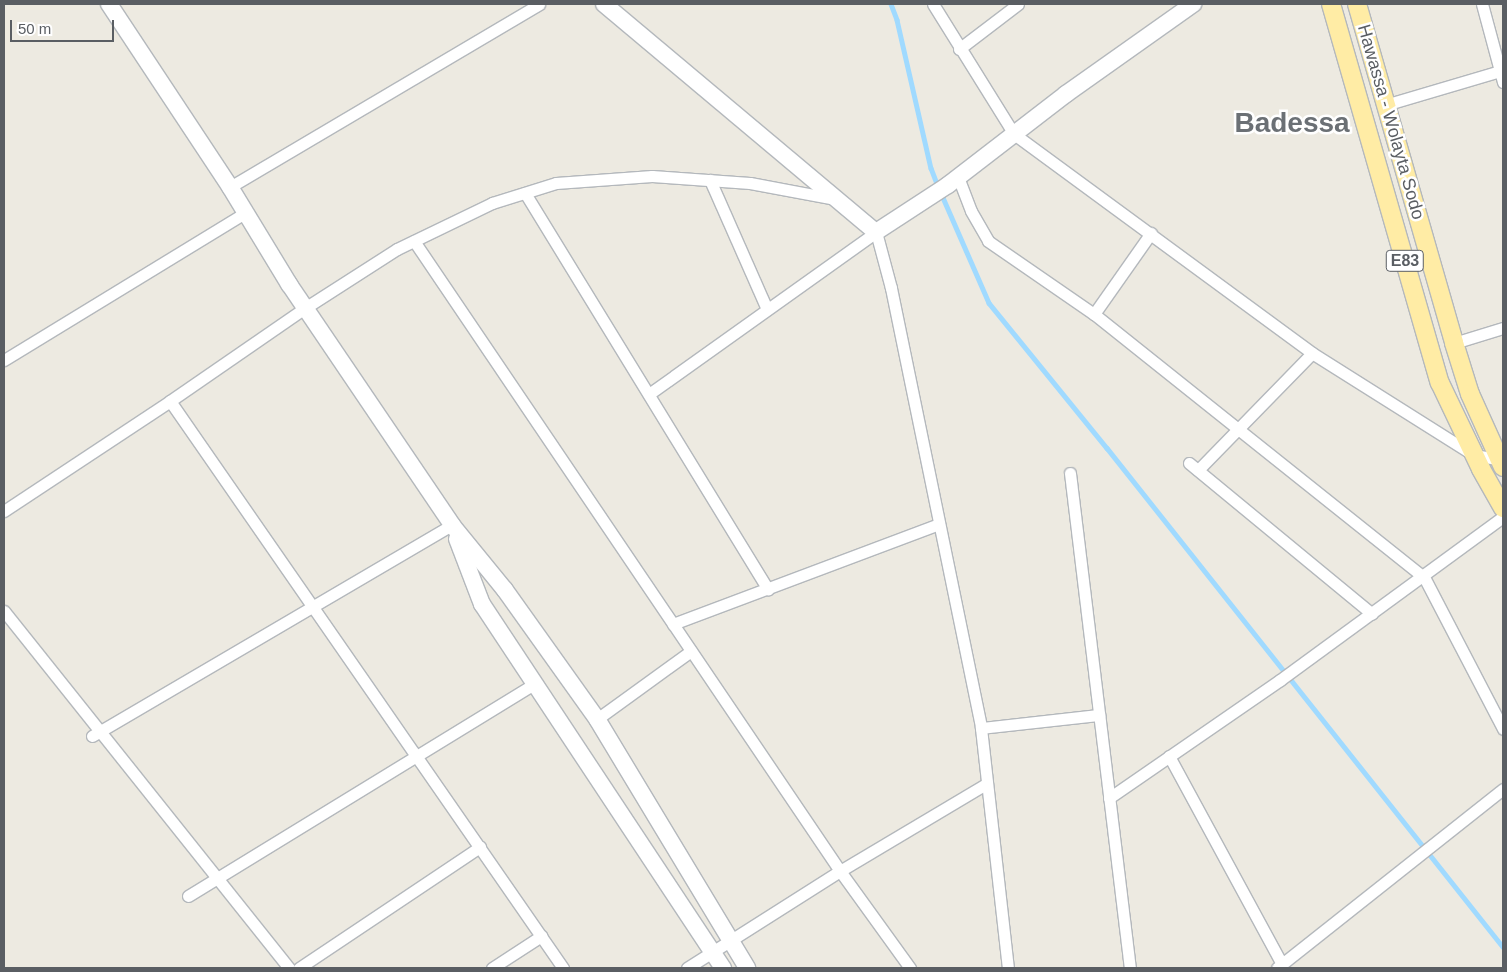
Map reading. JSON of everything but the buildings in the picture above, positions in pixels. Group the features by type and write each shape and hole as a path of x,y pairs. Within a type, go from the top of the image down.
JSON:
{"main road":[{"name":"Hawassa - Wolayta Sodo","path":"1331,4 1440,384 1474,455 1503,508"},
{"name":"Hawassa - Wolayta Sodo","path":"1357,4 1470,394 1502,463"}],"street":[{"path":"109,4 230,187 305,308 452,525 505,590 597,719 728,940 747,968"},
{"path":"230,187 539,4"},
{"path":"604,4 876,232 891,288 981,728 1008,968"},
{"path":"933,4 1014,134 1312,353 1474,455 1502,463"},
{"path":"959,48 1018,4"},
{"path":"649,394 876,232 953,181 1066,94 1193,4"},
{"path":"1385,105 1502,76 1482,4"},
{"path":"4,511 170,401 305,308 397,249 492,203 556,183 652,176 750,183 839,200"},
{"path":"710,180 768,310"},
{"path":"953,181 988,241 1094,314 1424,577 1503,729"},
{"path":"525,193 768,588"},
{"path":"4,360 246,212"},
{"path":"1094,314 1151,233"},
{"path":"414,241 840,871 910,968"},
{"path":"1454,343 1503,328"},
{"path":"1312,353 1238,428 1194,466 1372,614"},
{"path":"170,401 563,968"},
{"path":"1070,473 1130,968"},
{"path":"1109,798 1280,680 1424,577 1503,517"},
{"path":"673,624 939,524"},
{"path":"96,734 452,525"},
{"path":"452,525 482,604 723,968"},
{"path":"4,611 96,734 217,878 289,968"},
{"path":"597,719 691,650"},
{"path":"188,896 535,683"},
{"path":"981,728 1099,714"},
{"path":"1169,756 1280,966 1503,789"},
{"path":"687,968 728,940 840,871 986,784"},
{"path":"299,968 480,847"},
{"path":"492,968 540,936"}],"waterway":[{"path":"891,4 897,20 931,168 938,186"},
{"path":"941,193 989,303 1107,448 1503,947"}],"district":[{"name":"Badessa","path":"1292,123"}]}
